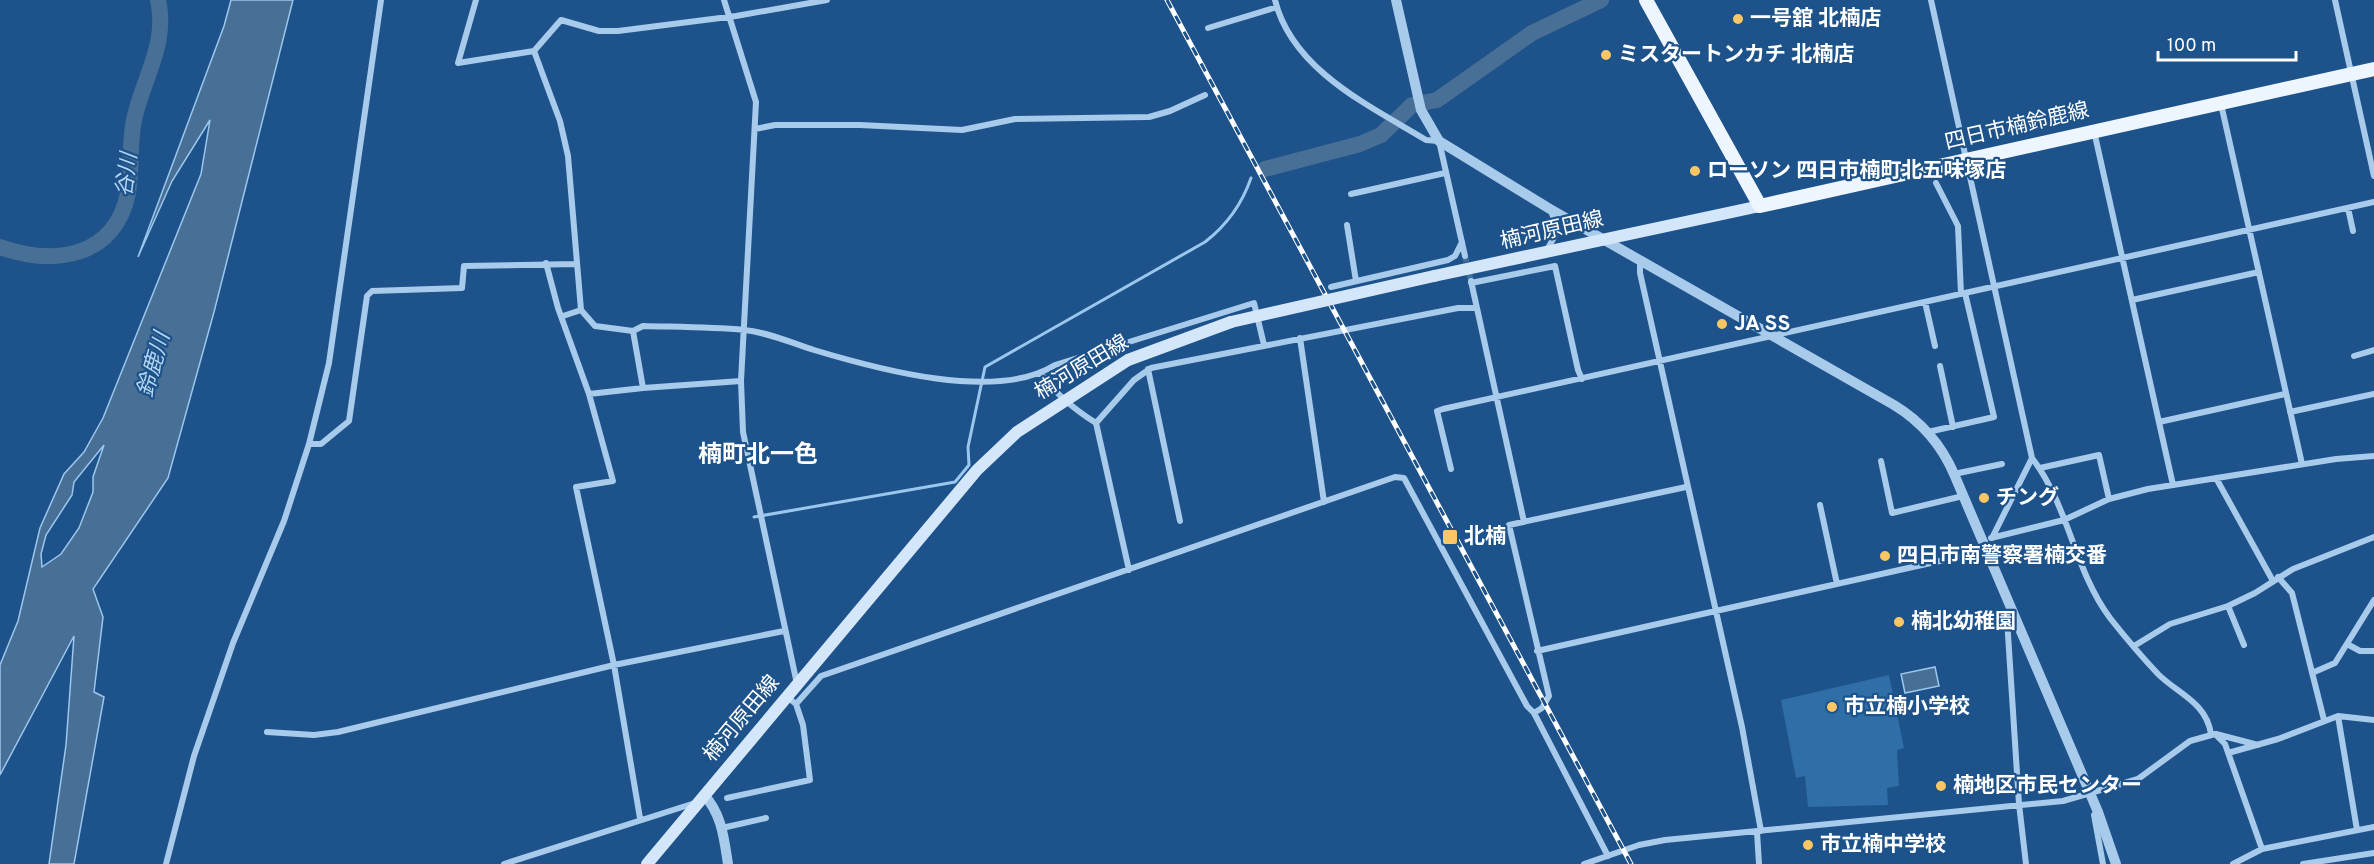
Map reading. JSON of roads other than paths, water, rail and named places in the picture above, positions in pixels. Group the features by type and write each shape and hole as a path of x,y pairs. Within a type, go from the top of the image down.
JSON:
{"main road":[{"path":"1646,0 1760,207"},
{"name":"四日市楠鈴鹿線","path":"1760,207 2374,69"},
{"name":"楠河原田線","path":"647,864 702,798 791,700 797,684 977,470 1017,432 1128,360 1231,322 1603,239 1760,207"}],"street":[{"path":"166,864 194,756 233,643 284,521 309,444 329,363 381,0"},
{"path":"476,0 458,63 534,51 561,20 599,31 618,31 827,0"},
{"path":"724,0 756,102 741,381 743,432 797,684"},
{"path":"1396,0 1421,110 1439,141 1465,256"},
{"path":"1931,0 2032,458 2040,468 2064,519 2097,600 2134,646 2168,682 2193,699 2203,712 2213,734 2228,753 2262,849"},
{"path":"2335,0 2374,176"},
{"path":"1208,28 1276,4 1294,40 1312,62 1353,95 1426,140 1439,141 1550,209 1894,405 1928,432 1943,452 1986,541 2014,615 2098,812 2116,864"},
{"path":"534,51 560,121 568,156 581,310 595,326 633,331 643,326 744,330 878,368 925,377 983,382 1041,374 1054,365 1254,303 1264,345"},
{"path":"755,129 775,126 860,125 962,130 1015,119 1149,117 1170,111 1204,94"},
{"path":"2221,103 2302,464"},
{"path":"2094,131 2173,485"},
{"path":"1351,194 1445,173"},
{"path":"1928,432 1994,417 1963,293 1958,226 1936,183"},
{"path":"1451,469 1437,411 2374,202"},
{"path":"2348,208 2353,231"},
{"path":"1545,253 1554,242 1558,230 1550,209"},
{"path":"1347,225 1356,281"},
{"path":"1331,287 1448,260 1455,256 1462,242"},
{"path":"1640,260 1640,273 1686,487 1742,727 1759,831 1759,864"},
{"path":"546,263 558,308 563,316 589,394 613,481 576,487 614,665 640,819"},
{"path":"309,444 321,444 349,421 367,296 372,291 462,288 464,266 576,264"},
{"path":"1524,522 1471,282 1555,266 1582,379"},
{"path":"2132,300 2259,272"},
{"path":"1925,302 1935,346"},
{"path":"1096,423 1122,392 1148,369 1458,308 1476,308"},
{"path":"563,316 581,310"},
{"path":"633,331 644,388"},
{"path":"1300,338 1324,502"},
{"path":"2354,356 2374,350"},
{"path":"1940,366 1953,427"},
{"path":"1148,369 1180,521"},
{"path":"1041,374 1065,400 1096,423 1129,570"},
{"path":"589,394 741,381"},
{"path":"2159,422 2285,394"},
{"path":"2290,412 2374,394"},
{"path":"2040,468 2098,455 2109,499"},
{"path":"1537,651 1962,556 1986,541 2064,519 2109,499 2173,485 2302,464 2374,456"},
{"path":"1986,541 2032,458"},
{"path":"1881,461 1892,513 1964,496"},
{"path":"1954,474 2002,464"},
{"path":"727,798 810,780 803,725 791,700 821,676 1395,477 1404,478 1479,621 1527,706 1534,713 1608,856"},
{"path":"2216,478 2275,579 2292,593 2324,720"},
{"path":"1534,713 1542,708 1549,696 1509,525 1686,487"},
{"path":"1820,505 1837,584"},
{"path":"2134,646 2170,624 2228,606 2275,579 2374,537"},
{"path":"2312,673 2335,663 2374,600"},
{"path":"2228,606 2244,645"},
{"path":"2014,615 2007,619 2019,804 2026,864"},
{"path":"267,732 314,735 339,732 614,665 784,631"},
{"path":"2347,644 2360,651 2374,651"},
{"path":"2228,753 2259,745 2338,716 2374,720"},
{"path":"2338,716 2357,830"},
{"path":"1584,864 1654,842 2063,801 2138,779 2190,741 2213,734 2259,745"},
{"path":"504,864 702,798 714,806 722,828 728,864"},
{"path":"2098,812 2094,815 2103,864"},
{"path":"722,828 766,818"},
{"path":"2233,864 2262,849 2374,827"},
{"path":"2303,864 2374,853"}],"water":[{"name":"鈴鹿川","path":"231,0 293,0 214,312 168,478 93,589 103,617 94,692 104,697 74,864 49,864 66,745 74,636 0,775 0,665 18,621 40,528 64,474 84,452 103,418 201,174 210,120 172,181 138,257 224,26","holes":["104,445 93,477 93,492 79,528 61,554 42,567 41,554 46,535 72,495 74,482"]},
{"path":"1935,667 1939,686 1905,693 1901,674"}],"waterway":[{"name":"谷川","path":"0,247 41,256 79,252 96,244 110,232 121,215 128,193 134,120 160,31 158,0"},
{"path":"1265,169 1360,144 1381,135 1412,105 1437,100 1532,33 1601,0"},
{"path":"754,517 955,482 969,465 968,447 985,367 1205,242 1233,213 1251,178"}],"tunnel":[{"path":"1465,256 1471,281"}],"railway":[{"path":"1167,0 1631,864"}],"place":[{"name":"一号舘 北楠店","path":"1738,19"},
{"name":"ミスタートンカチ 北楠店","path":"1606,55"},
{"name":"ローソン 四日市楠町北五味塚店","path":"1695,171"},
{"name":"JA SS","path":"1722,324"},
{"name":"チング","path":"1984,498"},
{"name":"北楠","path":"1450,537"},
{"name":"四日市南警察署楠交番","path":"1885,556"},
{"name":"楠北幼稚園","path":"1899,622"},
{"name":"市立楠小学校","path":"1832,707"},
{"name":"楠地区市民センター","path":"1941,786"},
{"name":"市立楠中学校","path":"1808,845"}],"district":[{"name":"楠町北一色","path":"758,456"}]}
